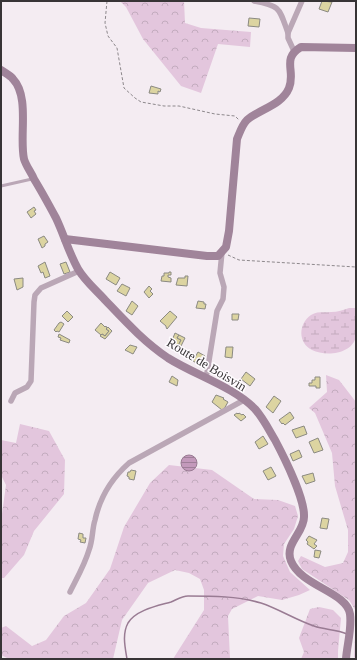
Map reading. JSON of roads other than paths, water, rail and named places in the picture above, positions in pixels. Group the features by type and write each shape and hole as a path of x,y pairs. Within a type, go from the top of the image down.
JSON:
{"main road":[{"path":"65,239 207,256 218,256 226,247 229,231 237,139 246,120 283,97 289,89 291,79 290,61 294,51 301,47 356,48"},
{"name":"Route de Boisvin","path":"1,70 13,78 21,92 24,158 26,164 56,218 79,271 128,324 169,358 244,400 258,413 276,442 292,474 302,503 304,521 301,530 290,549 290,558 298,572 310,582 345,604 349,610 350,622 346,659"}],"street":[{"path":"254,1 269,3 280,10 288,33 288,38 294,51"},
{"path":"288,33 302,1"},
{"path":"205,377 207,374 217,312 223,299 224,287 220,273 222,252"},
{"path":"11,401 15,393 29,386 31,381 34,302 37,292 47,284 79,271"},
{"path":"70,592 90,548 95,519 102,499 109,485 119,472 129,463 244,400"}],"lane":[{"path":"1,186 34,179"}],"waterway":[{"path":"127,659 125,632 128,623 136,615 147,609 186,596 225,597 261,603 314,626 347,634"}]}
